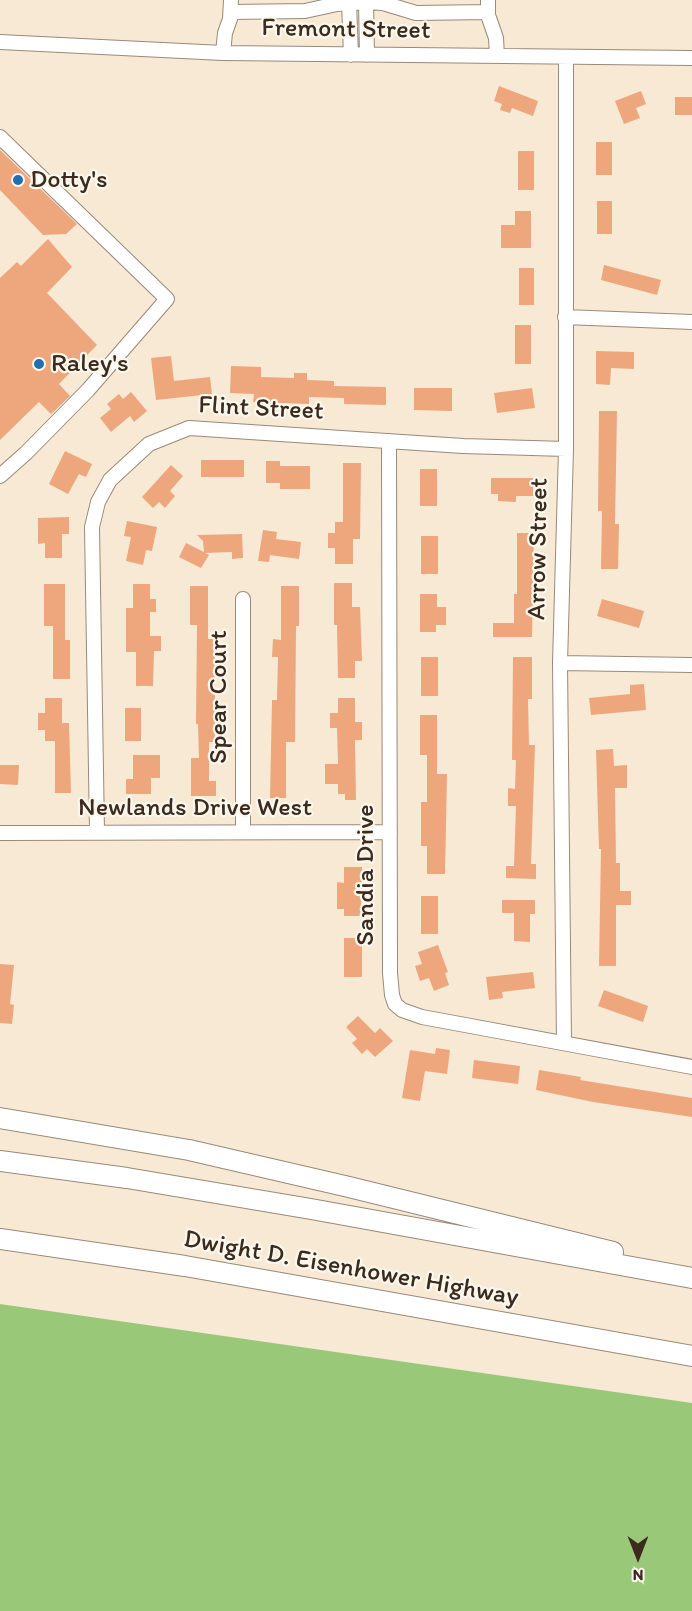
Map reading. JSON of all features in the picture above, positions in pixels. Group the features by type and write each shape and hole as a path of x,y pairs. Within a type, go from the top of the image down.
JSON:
{"highway":[{"path":"0,1118 189,1150 257,1165 621,1254 685,1277"},
{"name":"Dwight D. Eisenhower Highway","path":"0,1161 127,1178 288,1205 685,1277"},
{"name":"Dwight D. Eisenhower Highway","path":"0,1240 33,1242 285,1283 692,1356"}],"street":[{"path":"366,2 368,55"},
{"path":"223,52 231,6 304,11 366,2 383,3 416,14 488,6 495,33 497,56"},
{"path":"349,3 351,55"},
{"name":"Fremont Street","path":"0,42 351,55 692,58"},
{"name":"Arrow Street","path":"564,1042 560,663 566,449 566,57"},
{"path":"0,137 167,300 88,390 0,476"},
{"path":"565,316 692,322"},
{"name":"Flint Street","path":"97,832 92,527 98,502 110,480 148,444 189,428 463,446 566,449"},
{"name":"Sandia Drive","path":"389,441 390,973 395,1004 402,1010 422,1017 692,1067"},
{"name":"Spear Court","path":"243,599 243,832"},
{"path":"560,663 692,665"},
{"name":"Newlands Drive West","path":"0,833 390,832"}],"green space":[{"path":"0,1304 692,1403 692,1611 0,1611"}],"building":[{"path":"499,86 538,101 533,116 512,108 510,113 500,110 502,104 494,101"},
{"path":"641,91 646,104 636,108 640,118 624,124 615,101"},
{"path":"675,97 692,97 692,115 675,115"},
{"path":"596,142 612,142 612,175 596,175"},
{"path":"0,150 77,224 66,234 43,235 0,190"},
{"path":"518,151 534,151 534,190 518,190"},
{"path":"597,201 612,201 612,234 597,234"},
{"path":"515,211 531,211 531,248 501,248 501,225 515,225"},
{"name":"Raley's","path":"48,239 72,267 47,293 97,345 59,384 70,396 51,414 39,402 0,440 0,278 17,262 21,266"},
{"path":"604,265 661,280 657,295 601,280"},
{"path":"519,268 534,268 534,305 519,305"},
{"path":"515,325 531,325 531,364 515,364"},
{"path":"596,351 634,352 634,369 611,368 610,385 596,384"},
{"path":"171,356 174,381 210,377 212,394 156,400 151,358"},
{"path":"231,366 261,367 261,377 294,378 294,373 307,373 307,380 334,381 334,386 386,387 386,405 344,404 344,398 309,397 309,404 253,402 254,394 230,393"},
{"path":"414,388 452,388 452,411 414,410"},
{"path":"532,388 535,408 497,413 494,393"},
{"path":"131,392 147,411 134,422 130,416 111,432 100,418 111,409 107,404 119,394 123,399"},
{"path":"599,411 617,411 615,524 619,524 618,569 601,569 602,511 598,511"},
{"path":"65,451 92,464 86,477 79,474 68,494 49,484"},
{"path":"201,460 244,460 244,477 201,477"},
{"path":"266,461 280,461 280,466 310,466 310,489 280,489 280,483 266,483"},
{"path":"343,463 361,463 360,539 353,539 353,564 335,564 335,548 328,548 328,533 335,533 335,522 343,522"},
{"path":"171,465 183,476 170,491 175,496 165,508 159,502 153,508 142,497"},
{"path":"420,469 437,469 437,506 420,506"},
{"path":"491,478 533,478 533,496 516,496 516,502 498,501 498,494 491,494"},
{"path":"69,517 69,534 62,534 62,558 45,558 45,543 38,544 38,518"},
{"path":"127,521 157,527 152,551 146,550 143,565 126,561 131,537 124,536"},
{"path":"263,530 277,532 276,539 301,542 299,559 270,555 269,562 258,561"},
{"path":"517,533 534,533 532,637 493,637 493,623 514,623 514,594 517,594"},
{"path":"242,534 243,558 232,559 232,552 205,553 209,555 201,568 179,557 186,543 204,552 203,541 197,535"},
{"path":"421,536 438,536 438,574 421,574"},
{"path":"334,583 352,583 352,607 360,607 362,661 355,661 355,678 338,678"},
{"path":"44,584 65,584 65,640 70,640 70,679 53,679 53,626 44,626"},
{"path":"133,584 150,584 150,599 156,599 156,612 150,612 150,636 161,636 161,651 154,651 153,686 136,686 136,652 126,652 126,608 133,608"},
{"path":"190,586 208,586 208,639 215,639 215,742 209,742 209,781 216,781 216,796 191,796 191,758 199,758 198,724 196,724 197,625 190,625"},
{"path":"281,586 299,586 299,626 296,626 295,742 286,742 286,798 270,798 272,700 277,700 278,657 272,657 273,639 281,640"},
{"path":"420,594 437,594 437,607 446,607 446,625 436,625 436,632 420,632"},
{"path":"602,599 644,611 639,628 597,616"},
{"path":"421,657 438,657 438,696 421,696"},
{"path":"513,657 532,657 532,699 528,699 529,745 535,745 531,864 536,864 536,879 506,878 506,866 514,866 516,806 508,806 508,788 515,789 516,760 512,760"},
{"path":"644,684 646,710 591,715 589,698 630,694 630,685"},
{"path":"45,698 62,698 62,723 69,723 71,793 55,793 55,741 45,741 45,730 38,730 38,713 45,713"},
{"path":"338,698 355,698 355,722 362,722 362,740 355,740 356,800 345,800 345,794 338,794 338,784 325,784 325,764 338,764 337,728 330,728 330,713 338,713"},
{"path":"125,708 141,708 141,741 125,741"},
{"path":"420,715 437,715 437,774 447,774 445,874 427,874 427,846 421,846 421,802 427,802 427,755 420,755"},
{"path":"613,749 614,766 627,765 627,788 615,788 616,863 620,863 620,891 631,891 631,905 616,905 616,966 599,966 601,849 599,849 596,750"},
{"path":"133,755 160,755 160,778 151,778 151,794 126,794 126,779 133,779"},
{"path":"0,765 19,765 18,785 0,784"},
{"path":"344,867 362,867 361,916 344,916 344,909 337,909 337,882 344,883"},
{"path":"421,896 438,896 438,934 421,934"},
{"path":"502,900 535,900 535,914 530,914 530,942 514,941 514,913 502,913"},
{"path":"344,938 362,938 362,977 344,977"},
{"path":"438,945 448,972 445,973 449,985 434,991 429,978 420,981 415,966 422,964 418,952"},
{"path":"0,964 14,965 10,1004 14,1005 12,1024 0,1023"},
{"path":"533,972 535,988 502,992 503,998 489,1000 486,977"},
{"path":"604,990 648,1006 643,1022 598,1006"},
{"path":"358,1016 375,1033 380,1028 393,1041 375,1057 367,1049 362,1054 352,1043 357,1039 346,1027"},
{"path":"436,1048 450,1050 447,1074 425,1071 420,1101 402,1098 410,1050 435,1054"},
{"path":"474,1060 520,1066 518,1084 472,1078"},
{"path":"539,1070 581,1077 580,1080 692,1098 692,1117 593,1102 536,1090"}],"place":[{"name":"Dotty's","path":"18,180"},
{"name":"Raley's","path":"39,364"}]}
